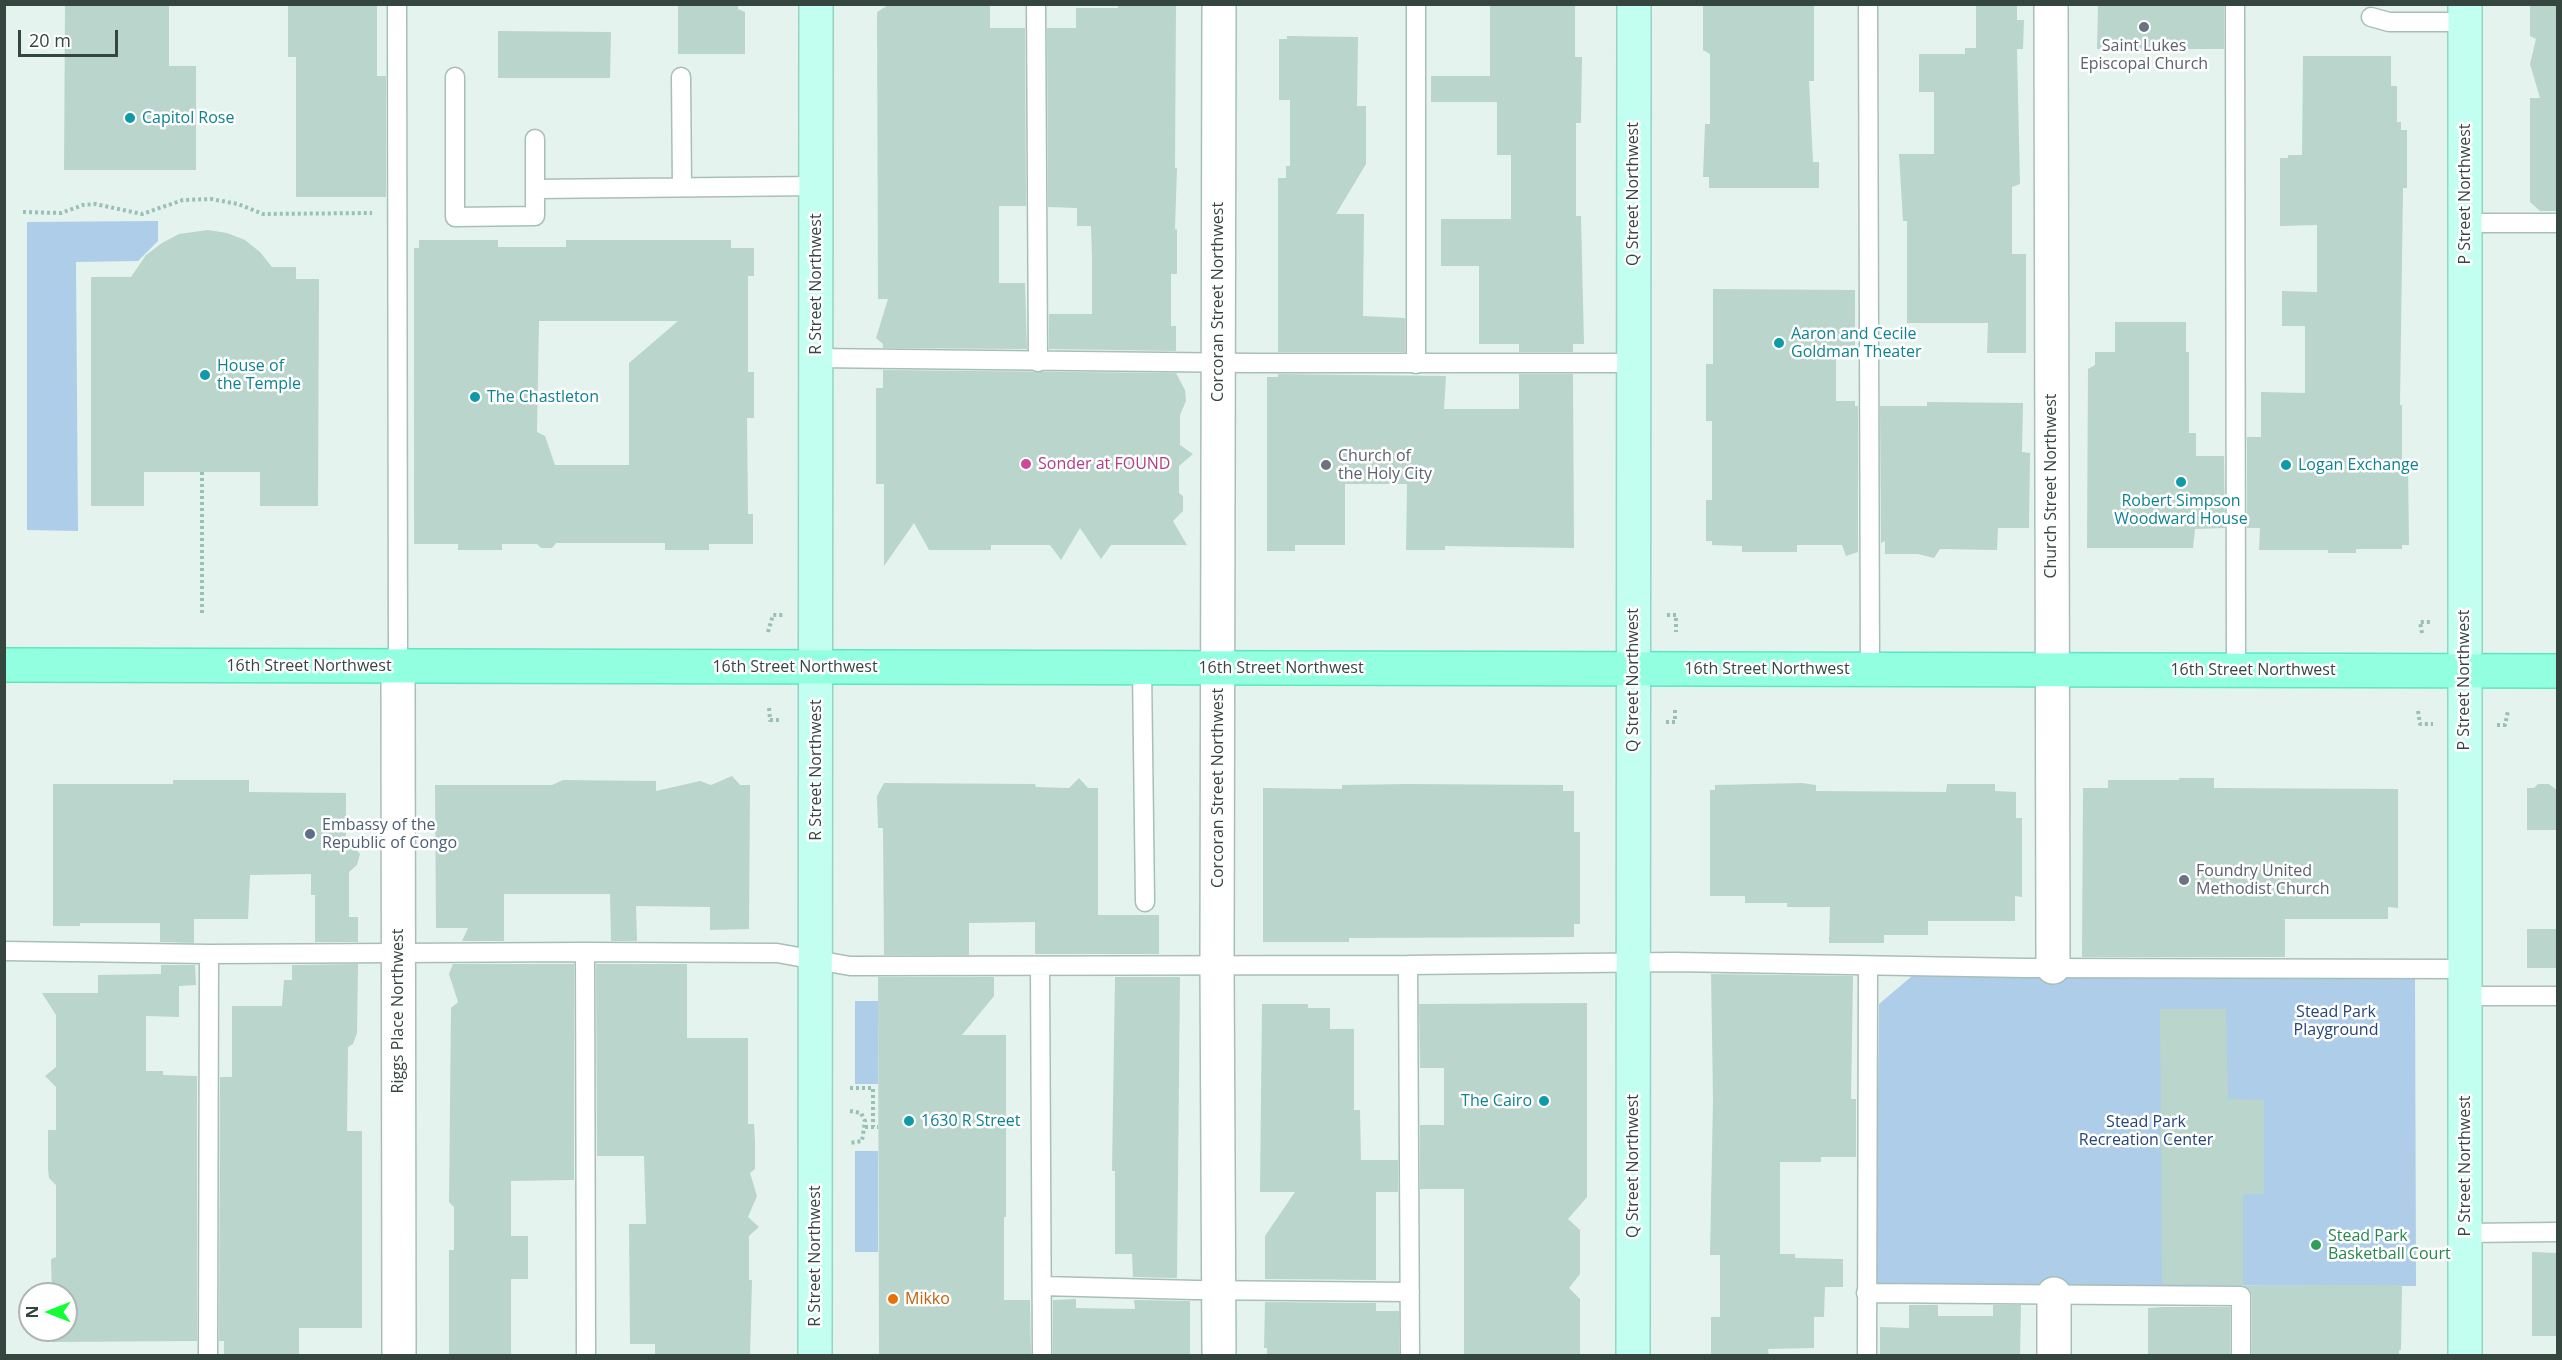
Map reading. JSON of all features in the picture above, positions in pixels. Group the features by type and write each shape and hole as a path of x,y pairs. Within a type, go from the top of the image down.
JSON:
{"main road":[{"name":"R Street Northwest","path":"815,1356 816,4"},
{"name":"Q Street Northwest","path":"1633,1356 1634,4"},
{"name":"P Street Northwest","path":"2465,13 2465,1356"},
{"name":"16th Street Northwest","path":"4,665 2558,671"}],"street":[{"name":"Corcoran Street Northwest","path":"1219,4 1217,362 1219,1356"},
{"name":"Church Street Northwest","path":"2051,4 2053,967"},
{"name":"Riggs Place Northwest","path":"398,667 399,1356"},
{"path":"2054,1293 2054,1356"}],"lane":[{"path":"396,4 398,667"},
{"path":"1036,4 1038,362"},
{"path":"1416,4 1416,364"},
{"path":"1868,4 1870,670"},
{"path":"2235,4 2235,670"},
{"path":"2371,17 2389,22 2465,13"},
{"path":"455,77 455,217 535,216 535,139"},
{"path":"681,77 682,187"},
{"path":"535,189 816,186"},
{"path":"2465,223 2558,223"},
{"path":"816,358 1038,362 1633,363"},
{"path":"1142,668 1145,902"},
{"path":"4,951 209,954 777,953 850,966 1040,967 1634,962 2053,967 2464,982 2558,996"},
{"path":"585,952 586,1356"},
{"path":"208,1356 209,954"},
{"path":"1408,965 1410,1356"},
{"path":"1866,1356 1868,966"},
{"path":"1040,967 1042,1356"},
{"path":"2465,1233 2558,1232"},
{"path":"1041,1286 1410,1292"},
{"path":"1866,1293 2241,1296 2241,1356"}],"path":[{"path":"23,212 61,213 83,205 95,204 142,214 183,200 211,199 238,204 263,214 397,214"},
{"path":"202,472 202,613"},
{"path":"768,632 773,615"},
{"path":"1676,615 1676,632"},
{"path":"2420,622 2422,633"},
{"path":"769,708 771,720 786,721"},
{"path":"1675,708 1675,722"},
{"path":"2418,711 2420,724 2433,724"},
{"path":"2505,725 2508,711"},
{"path":"850,1088 873,1088 875,1127 865,1127"},
{"path":"850,1111 861,1113 865,1127 862,1141 850,1143"}],"green space":[{"path":"158,221 158,241 138,261 76,262 78,531 27,530 27,222"},
{"name":"Stead Park Recreation Center","path":"1912,976 2415,976 2416,1286 1876,1285 1879,1004"},
{"path":"855,1001 878,1001 878,1084 855,1084"},
{"path":"855,1151 878,1151 878,1252 855,1252"}],"building":[{"name":"Capitol Rose","path":"65,4 169,4 169,66 196,66 196,170 64,170"},
{"path":"288,4 377,4 377,76 386,76 386,197 296,197 296,57 288,57"},
{"path":"678,4 738,4 738,9 745,12 745,54 678,54"},
{"path":"890,4 990,4 990,28 1025,28 1026,206 999,206 999,283 1025,283 1027,349 883,348 883,344 876,338 888,299 878,299 877,12"},
{"path":"1118,4 1176,4 1175,229 1177,230 1177,274 1171,274 1171,326 1176,326 1176,351 1049,349 1049,314 1092,314 1092,257 1091,226 1077,226 1077,208 1048,207 1047,28 1076,28 1076,8 1118,8"},
{"path":"1490,4 1575,4 1575,57 1582,57 1581,123 1576,123 1576,216 1581,216 1584,344 1573,344 1573,352 1519,352 1519,344 1479,344 1479,266 1441,266 1441,219 1511,219 1511,155 1497,155 1497,102 1431,102 1431,76 1490,76"},
{"path":"1703,4 1814,4 1814,81 1809,81 1813,162 1819,162 1819,188 1709,188 1709,177 1703,177 1705,124 1710,124 1710,54 1703,50"},
{"path":"1976,4 2017,4 2017,20 2024,20 2023,49 2017,49 2020,184 2012,187 2012,254 2026,254 2026,353 1987,353 1988,323 1907,323 1907,221 1903,221 1899,154 1934,154 1934,92 1919,92 1919,54 1965,54 1965,48 1976,48"},
{"name":"Saint Lukes Episcopal Church","path":"2098,4 2224,4 2224,49 2097,49"},
{"path":"2530,4 2558,4 2558,211 2540,211 2530,202 2530,98 2540,98 2530,64 2536,39 2530,36"},
{"path":"498,31 611,32 610,78 498,78"},
{"path":"1287,36 1358,37 1357,106 1366,106 1366,164 1336,214 1364,214 1363,316 1405,318 1405,352 1278,352 1278,178 1286,178 1286,166 1290,166 1290,100 1279,100 1279,39 1287,39"},
{"path":"2303,56 2391,56 2391,86 2397,86 2397,122 2401,122 2401,130 2407,130 2407,188 2403,188 2400,405 2402,405 2402,465 2408,466 2409,545 2402,545 2402,549 2356,549 2356,553 2328,553 2328,550 2259,550 2260,528 2247,528 2247,437 2261,437 2261,392 2305,393 2305,326 2282,326 2282,291 2317,292 2317,225 2280,226 2280,158 2288,158 2288,155 2302,155"},
{"name":"House of the Temple","path":"208,230 227,233 245,240 260,252 272,267 296,267 296,279 319,279 318,506 260,506 260,472 144,472 144,506 91,506 91,277 131,277 146,255 162,243 179,234"},
{"name":"The Chastleton","path":"419,240 498,240 498,247 566,247 566,240 731,240 731,248 754,248 754,276 748,276 748,372 754,372 754,418 747,418 748,514 753,514 753,544 709,544 709,550 665,550 665,543 556,543 552,548 541,548 537,544 502,544 502,550 458,550 458,544 414,544 414,248 419,248","holes":["539,321 678,321 629,363 629,465 555,465 545,436 537,432"]},
{"path":"1713,289 1855,290 1855,355 1836,355 1836,401 1855,401 1855,406 1858,406 1858,552 1846,556 1842,545 1797,545 1797,552 1742,552 1742,546 1712,545 1712,541 1706,541 1706,500 1712,500 1712,421 1706,421 1706,364 1713,364"},
{"path":"2115,322 2186,322 2186,352 2189,352 2189,433 2196,433 2196,456 2224,456 2225,528 2195,529 2193,548 2087,548 2088,369 2095,365 2095,352 2115,352"},
{"path":"883,370 1176,373 1185,390 1186,401 1180,415 1180,445 1193,454 1179,466 1179,493 1183,496 1183,511 1173,521 1187,545 1111,545 1101,559 1080,528 1061,560 1050,545 991,545 991,550 929,550 914,523 884,566 884,484 876,484 876,388 883,388"},
{"path":"1278,374 1446,376 1444,409 1519,409 1519,374 1573,374 1574,548 1445,546 1445,550 1406,550 1407,484 1345,484 1345,545 1295,545 1295,551 1267,551 1267,377 1278,377"},
{"path":"1927,402 2023,403 2022,452 2030,453 2029,528 1998,528 1997,550 1940,549 1934,558 1918,554 1885,554 1885,541 1881,543 1880,406 1927,406"},
{"path":"732,776 740,785 750,785 749,929 710,930 710,907 636,906 637,941 611,941 610,894 504,894 504,941 462,941 468,928 436,928 435,785 552,785 563,780 656,781 656,791 700,781 711,785"},
{"path":"1079,778 1088,788 1098,788 1098,915 1159,915 1159,954 1035,954 1035,922 969,923 969,955 884,955 883,828 878,828 877,796 884,783 1035,784 1036,787 1069,788"},
{"name":"Foundry United Methodist Church","path":"2179,778 2214,778 2214,788 2398,789 2398,908 2388,907 2388,919 2285,919 2285,957 2082,957 2083,788 2108,788 2108,780 2179,780"},
{"path":"173,780 249,780 249,792 346,793 346,838 360,854 357,865 349,872 349,917 358,917 358,942 315,942 315,895 311,895 311,874 250,875 248,919 194,919 194,943 160,942 160,923 80,923 80,926 53,926 53,784 173,784"},
{"path":"1802,783 1816,785 1816,791 1946,792 1947,784 1995,784 1995,791 2016,792 2016,818 2022,818 2022,897 2015,896 2015,921 1928,921 1928,935 1884,935 1884,943 1829,943 1830,907 1787,907 1787,903 1745,903 1745,896 1710,896 1710,790 1715,790 1715,785"},
{"path":"2538,784 2549,784 2558,791 2558,830 2527,830 2527,788 2534,788"},
{"path":"1342,785 1563,785 1563,791 1574,791 1574,832 1580,832 1580,924 1574,924 1574,937 1349,938 1349,942 1263,942 1263,788 1342,789"},
{"path":"2527,929 2558,929 2558,968 2527,968"},
{"path":"358,964 357,1033 353,1044 348,1047 347,1131 362,1131 362,1328 299,1328 299,1356 224,1356 224,1341 219,1341 220,1077 232,1077 232,1006 282,1006 284,980 292,980 292,965"},
{"path":"453,964 574,964 574,1180 511,1181 511,1236 528,1236 528,1279 511,1279 511,1356 449,1356 449,1250 454,1250 454,1207 449,1202 451,1008 458,1002 449,974"},
{"path":"596,964 687,964 687,1038 748,1038 748,1124 754,1124 755,1142 755,1169 750,1173 757,1196 748,1217 759,1227 749,1236 749,1280 752,1280 750,1356 655,1356 655,1344 630,1344 629,1224 646,1224 644,1156 597,1156"},
{"path":"161,965 195,965 196,985 179,986 179,1017 146,1016 146,1071 163,1071 163,1075 197,1076 197,1341 78,1342 78,1282 52,1282 51,1259 56,1257 56,1185 49,1178 48,1130 56,1130 56,1087 45,1076 56,1067 56,1015 42,993 98,993 98,975 161,974"},
{"path":"1711,974 1853,976 1851,1099 1856,1099 1856,1157 1821,1157 1821,1162 1780,1162 1780,1254 1795,1254 1795,1258 1843,1259 1843,1287 1825,1287 1824,1317 1814,1317 1814,1348 1768,1349 1769,1356 1711,1356 1711,1317 1720,1317 1720,1255 1710,1255 1713,1099"},
{"path":"878,977 994,977 994,996 962,1035 1006,1035 1004,1300 1030,1300 1031,1356 879,1356"},
{"path":"1115,977 1180,977 1177,1278 1133,1277 1132,1254 1115,1254 1115,1171 1112,1171"},
{"path":"1587,1003 1587,1197 1568,1219 1580,1230 1580,1274 1569,1288 1580,1299 1580,1356 1464,1356 1464,1189 1420,1189 1420,1125 1444,1125 1444,1068 1420,1068 1419,1004"},
{"path":"1262,1004 1308,1004 1308,1008 1330,1008 1330,1029 1354,1029 1354,1110 1360,1110 1361,1160 1398,1160 1398,1192 1376,1192 1376,1280 1265,1279 1265,1236 1295,1192 1260,1192"},
{"path":"2160,1009 2226,1009 2228,1099 2264,1100 2264,1194 2243,1194 2243,1285 2162,1284"},
{"path":"2532,1252 2558,1253 2558,1336 2532,1336"},
{"path":"2402,1285 2399,1356 2252,1356 2252,1296 2250,1290 2245,1286"},
{"path":"1076,1299 1076,1308 1135,1309 1134,1300 1190,1301 1190,1356 1053,1356 1053,1300"},
{"path":"1265,1302 1376,1303 1376,1311 1399,1311 1399,1356 1267,1356 1267,1348 1264,1348"},
{"path":"1909,1305 1938,1305 1938,1316 1993,1316 1993,1305 2021,1305 2020,1356 1880,1356 1880,1327 1909,1328"},
{"path":"2230,1307 2230,1356 2148,1356 2148,1308"}],"place":[{"name":"Saint Lukes Episcopal Church","path":"2144,27"},
{"name":"Capitol Rose","path":"130,118"},
{"name":"Aaron and Cecile Goldman Theater","path":"1779,343"},
{"name":"House of the Temple","path":"205,375"},
{"name":"The Chastleton","path":"475,397"},
{"name":"Sonder at FOUND","path":"1026,464"},
{"name":"Church of the Holy City","path":"1326,465"},
{"name":"Logan Exchange","path":"2286,465"},
{"name":"Robert Simpson Woodward House","path":"2181,482"},
{"name":"Embassy of the Republic of Congo","path":"310,834"},
{"name":"Foundry United Methodist Church","path":"2184,880"},
{"name":"The Cairo","path":"1544,1101"},
{"name":"1630 R Street","path":"909,1121"},
{"name":"Stead Park Basketball Court","path":"2316,1245"},
{"name":"Mikko","path":"893,1299"}],"park label":[{"name":"Stead Park Playground","path":"2336,1021"}]}
